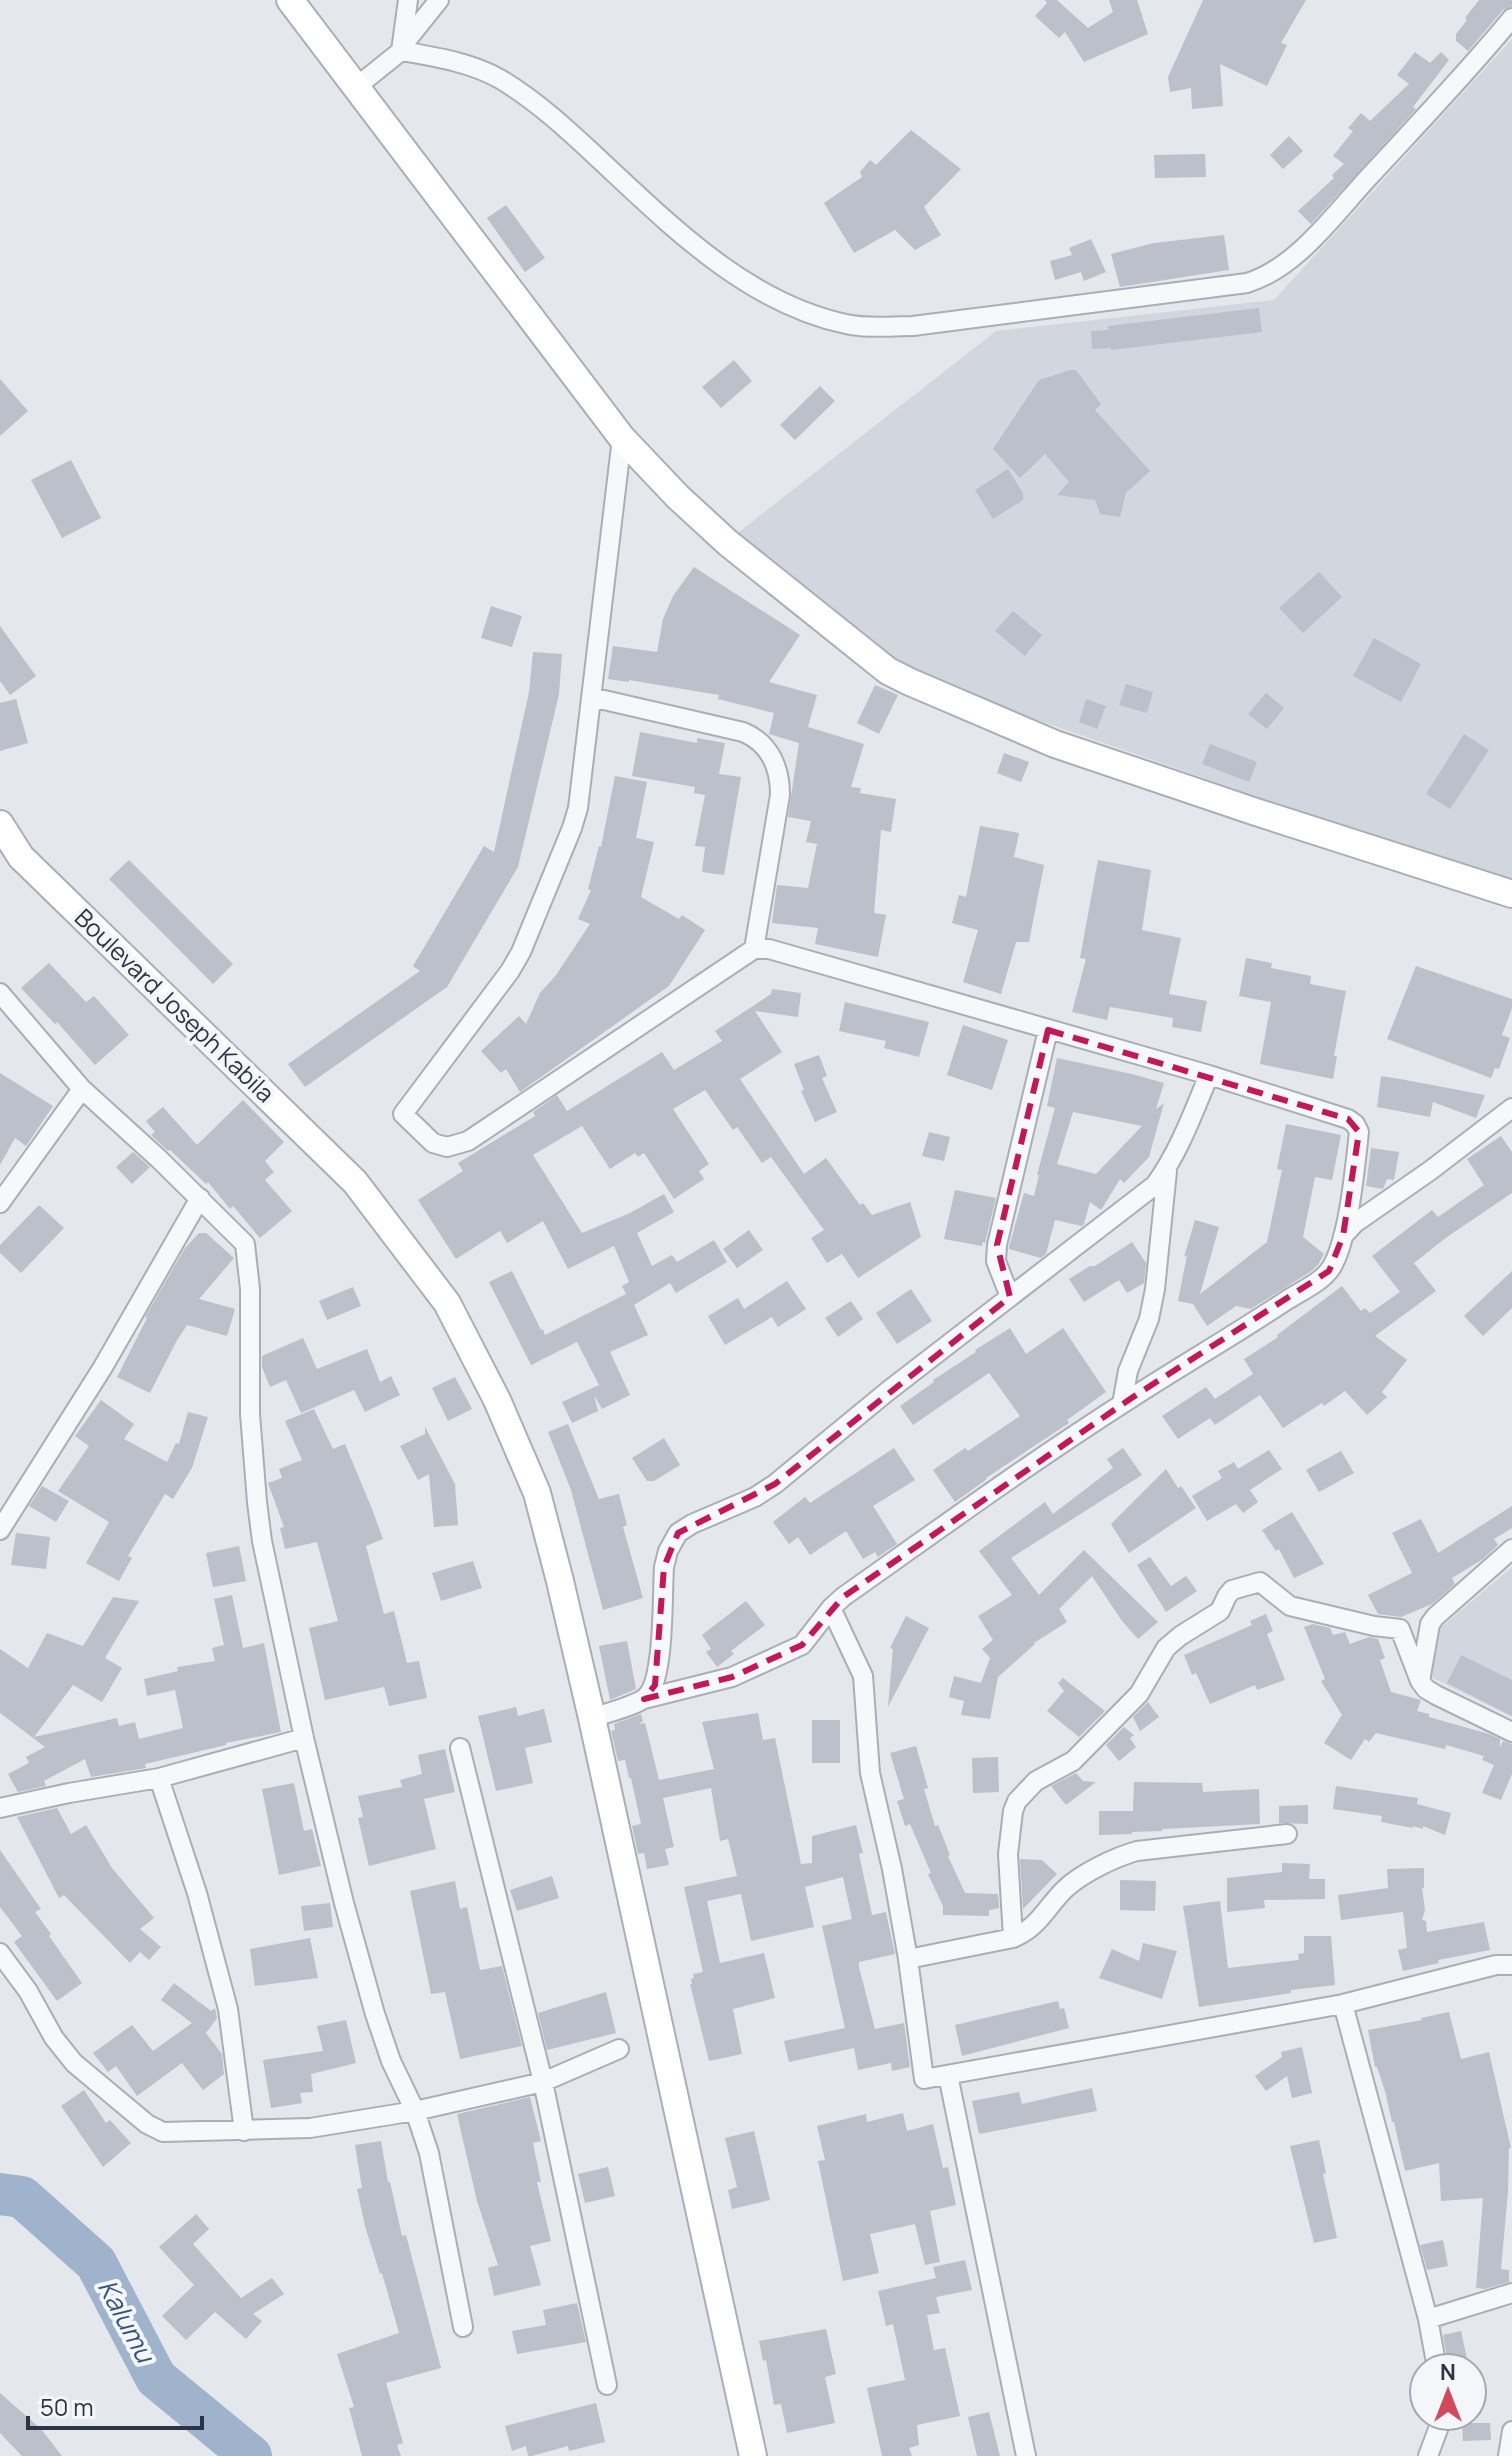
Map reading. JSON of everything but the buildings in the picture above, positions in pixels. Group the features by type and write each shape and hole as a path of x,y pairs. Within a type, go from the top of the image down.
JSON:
{"main road":[{"path":"290,0 622,438 678,497 728,543 888,671 1069,749 1512,894"},
{"name":"Boulevard Joseph Kabila","path":"0,824 21,857 355,1182 447,1303 497,1400 537,1493 592,1718 753,2456"}],"street":[{"path":"402,48 408,0"},
{"path":"355,88 402,48 439,0"},
{"path":"402,48 458,63 500,80 559,122 667,223 743,280 794,309 847,325 876,327 913,326 1247,283 1266,277 1297,253 1454,86 1512,18"},
{"path":"592,1718 644,1699 732,1677 802,1645 843,1597 1122,1404 1317,1281 1329,1271 1343,1236 1359,1132 1348,1119 1209,1075 769,949 754,949 468,1141 447,1147 433,1143 403,1114 521,952 578,808 622,438"},
{"path":"591,697 743,732 755,737 764,747 778,770 780,795 754,949"},
{"path":"0,993 82,1089 245,1244 250,1289 250,1414 262,1541 304,1738 344,1903 375,2014 429,2153 463,2327"},
{"path":"1010,1297 996,1261 997,1245 1048,1030"},
{"path":"644,1699 655,1685 664,1567 678,1533 755,1497 775,1484 888,1391 1155,1185 1167,1168 1209,1075"},
{"path":"0,1203 82,1089"},
{"path":"1343,1236 1355,1223 1512,1108"},
{"path":"1122,1404 1128,1371 1149,1319 1155,1289 1167,1168"},
{"path":"0,1530 103,1367 200,1198"},
{"path":"1420,1681 1430,1624 1512,1549"},
{"path":"1013,1938 1008,1854 1017,1801 1036,1781 1073,1761 1139,1694 1166,1648 1220,1611 1232,1590 1260,1582 1290,1606 1374,1626 1400,1629 1430,1624"},
{"path":"831,1608 863,1676 871,1783 892,1869 924,2079 1343,2004 1496,1965 1512,1965"},
{"path":"1400,1629 1426,1689 1512,1732"},
{"path":"0,1808 159,1778 304,1738"},
{"path":"460,1748 543,2082 607,2385"},
{"path":"159,1778 197,1893 228,2009 244,2131"},
{"path":"908,1959 1013,1938 1033,1927 1071,1884 1122,1855 1287,1834"},
{"path":"0,1953 28,1991 54,2038 74,2063 147,2124 163,2132 310,2128 415,2111 543,2082 619,2049"},
{"path":"1343,2004 1428,2319 1434,2352"},
{"path":"948,2075 1026,2456"},
{"path":"1428,2319 1512,2293"},
{"path":"1508,2456 1512,2431"},
{"path":"1428,2456 1437,2432"}],"highlighted area":[{"path":"1048,1030 1348,1119 1359,1132 1343,1236 1329,1271 1133,1397 843,1597 802,1645 732,1677 644,1699 655,1685 664,1567 678,1533 775,1484 1010,1297 997,1245"}],"shaded area":[{"path":"1512,39 1512,890 1453,865 883,666 730,539 996,331 1274,300"},
{"path":"1512,1567 1512,1717 1429,1676 1439,1629"}],"waterway":[{"name":"Kalumu","path":"0,2194 22,2197 96,2263 156,2378 251,2456"}]}
